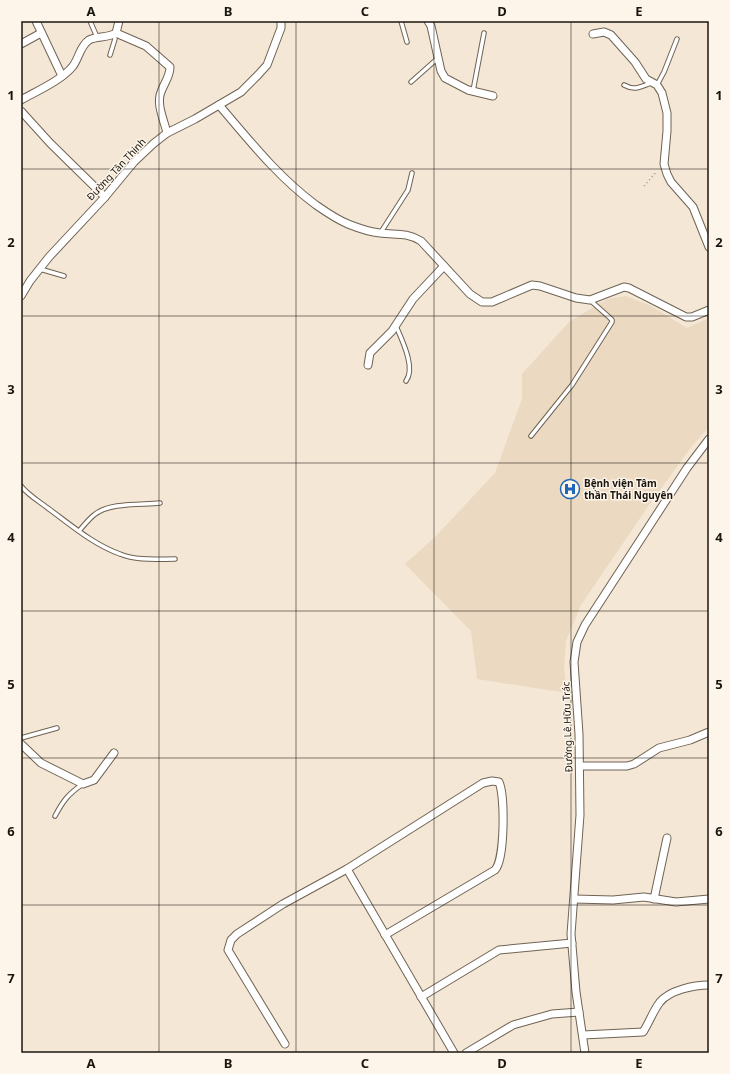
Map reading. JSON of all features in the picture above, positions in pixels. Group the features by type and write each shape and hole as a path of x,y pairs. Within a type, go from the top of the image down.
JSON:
{"street":[{"path":"36,21 62,76"},
{"path":"115,34 119,21"},
{"name":"Đường Tân Thịnh","path":"22,293 49,257 134,162 153,144 167,133 241,92 267,65 281,28 281,21"},
{"path":"428,21 441,71 445,78 468,90 493,96"},
{"path":"593,34 604,32 611,35 646,79 654,84 662,93 667,112 664,164 667,174 671,182 693,207 709,247"},
{"path":"21,44 41,33"},
{"path":"21,100 62,76 72,67 86,43 90,39 115,34 146,46 170,67 169,75 159,100 167,133"},
{"path":"219,105 277,172 310,200 329,214 347,224 368,231 380,233 408,234 421,241 470,294 482,302 492,302 532,285 540,286 576,298 590,300 624,287 629,288 686,317 692,317 709,310"},
{"path":"21,111 50,143 104,197"},
{"path":"368,365 370,353 396,326 413,299 444,266"},
{"name":"Đường Lê Hữu Trác","path":"585,1053 571,934 580,815 579,734 574,662 577,642 585,625 687,468 709,439"},
{"path":"580,766 627,766 634,764 659,748 690,740 709,732"},
{"path":"21,744 41,763 84,784 94,780 114,753"},
{"path":"285,1044 228,950 231,940 237,934 283,904 347,869 483,783 492,781 499,782 502,789 502,806 501,854 498,866 495,870 385,935"},
{"path":"654,899 667,838"},
{"path":"347,869 454,1053"},
{"path":"574,899 613,900 644,897 676,902 709,899"},
{"path":"421,997 500,950 572,943"},
{"path":"583,1034 643,1032 660,1003 668,996 699,985 709,985"},
{"path":"466,1053 513,1025 552,1014 579,1012"}],"lane":[{"path":"90,21 98,38"},
{"path":"401,21 407,42"},
{"path":"473,91 484,33"},
{"path":"110,55 115,34"},
{"path":"624,85 630,88 637,88 654,84 664,72 677,39"},
{"path":"411,82 438,58"},
{"path":"380,233 408,190 412,173"},
{"path":"39,269 64,276"},
{"path":"531,436 572,385 612,322 610,317 590,300"},
{"path":"396,326 410,368 409,378 406,381"},
{"path":"21,486 32,496 98,544 120,554 139,559 175,559"},
{"path":"79,531 94,514 104,508 160,503"},
{"path":"21,738 57,728"},
{"path":"55,816 68,795 84,784"}],"path":[{"path":"644,186 664,164"}],"shaded area":[{"name":"Bệnh viện Tâm thần Thái Nguyên","path":"626,296 651,306 687,328 709,318 709,427 692,446 649,505 581,605 566,641 564,667 567,693 477,679 471,631 405,564 436,536 495,473 522,399 522,374 569,322 607,299"}],"place":[{"name":"Bệnh viện Tâm thần Thái Nguyên","path":"570,489"}]}
